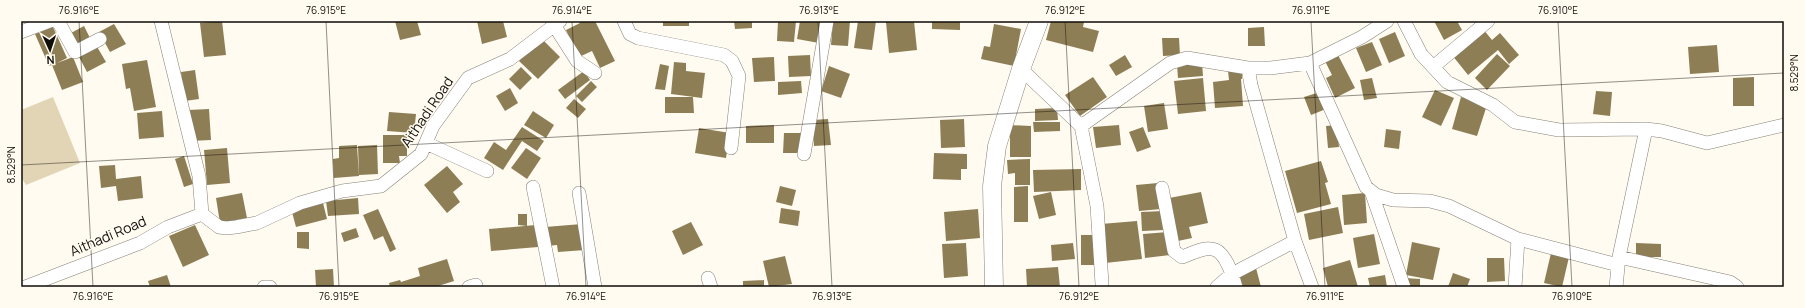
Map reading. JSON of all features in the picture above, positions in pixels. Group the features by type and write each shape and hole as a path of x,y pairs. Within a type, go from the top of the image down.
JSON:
{"main road":[{"path":"994,287 992,186 997,146 1021,69 1039,21"}],"street":[{"path":"27,27 50,21"},
{"path":"58,21 75,52 100,39"},
{"path":"161,21 199,176 202,214"},
{"path":"624,21 630,34 638,38 724,55 732,61 738,76 731,148"},
{"path":"804,154 827,21"},
{"path":"1081,126 1170,63 1187,58 1248,68 1270,68 1310,63 1362,37 1387,21"},
{"path":"1404,21 1421,54 1447,82 1493,105 1515,122 1559,130 1646,129 1662,131 1707,143 1784,124"},
{"path":"1433,67 1488,21"},
{"path":"557,23 577,62 595,73"},
{"name":"Aithadi Road","path":"25,287 140,243 168,227 202,214 219,227 236,227 257,223 300,203 342,191 382,186 421,154 433,126 468,78 510,58 557,23"},
{"path":"1310,63 1366,187 1376,195 1393,200 1430,201 1449,206 1518,239 1619,261 1730,282 1737,287"},
{"path":"1248,68 1251,85 1295,241 1312,287"},
{"path":"1021,69 1081,126 1097,206 1102,284"},
{"path":"1616,287 1619,261 1646,129"},
{"path":"426,143 487,171"},
{"path":"533,187 553,287"},
{"path":"1162,188 1174,251 1182,257 1211,248 1218,250 1232,274 1236,287"},
{"path":"1371,191 1404,287"},
{"path":"579,193 595,287"},
{"path":"1515,287 1518,239"},
{"path":"1217,287 1232,274 1295,241"},
{"path":"264,287 270,287"}],"shaded area":[{"path":"53,97 80,163 26,185 21,177 21,110"}],"building":[{"path":"222,21 226,55 204,57 200,23"},
{"path":"395,21 417,21 421,35 400,40"},
{"path":"477,21 503,21 507,37 482,44"},
{"path":"579,21 595,21 615,61 600,68 592,51 579,57 566,30 580,23"},
{"path":"663,21 689,21 689,26 663,26"},
{"path":"734,21 752,21 752,28 735,29"},
{"path":"778,21 796,21 794,42 777,41"},
{"path":"800,21 822,21 819,43 797,39"},
{"path":"833,21 850,21 848,46 831,45"},
{"path":"858,21 876,21 872,50 854,48"},
{"path":"914,21 917,50 889,53 886,22"},
{"path":"932,21 960,21 960,30 932,29"},
{"path":"1051,21 1082,21 1084,22 1083,27 1099,31 1093,52 1046,40"},
{"path":"1434,21 1457,21 1462,30 1444,40"},
{"path":"114,24 126,44 110,52 99,32"},
{"path":"994,24 1021,29 1014,66 981,59 984,46 990,47"},
{"path":"84,26 91,40 79,47 71,33"},
{"path":"53,27 67,58 57,63 73,57 83,82 62,90 52,65 49,66 35,34"},
{"path":"1264,27 1265,46 1248,46 1248,28"},
{"path":"1483,29 1492,40 1500,33 1519,55 1509,64 1498,50 1468,75 1452,55"},
{"path":"1395,32 1405,56 1389,63 1379,39"},
{"path":"541,38 560,57 538,79 519,61"},
{"path":"1162,38 1179,38 1180,55 1163,56"},
{"path":"1372,42 1382,65 1366,72 1356,48"},
{"path":"96,45 106,62 87,72 78,55"},
{"path":"1717,45 1719,72 1690,74 1688,47"},
{"path":"1497,54 1510,66 1487,90 1475,78"},
{"path":"810,55 811,76 789,77 788,56"},
{"path":"1125,55 1132,67 1116,76 1109,65"},
{"path":"1338,55 1355,88 1335,98 1326,78 1332,75 1325,61"},
{"path":"774,57 775,81 754,82 752,58"},
{"path":"147,60 156,107 134,111 130,88 126,89 122,64"},
{"path":"674,62 686,63 686,71 705,73 702,98 671,94"},
{"path":"1202,63 1203,76 1178,78 1177,65"},
{"path":"660,64 669,66 665,90 655,89"},
{"path":"829,66 850,74 841,98 821,91"},
{"path":"521,67 532,78 520,90 509,79"},
{"path":"195,70 199,99 185,101 181,72"},
{"path":"1242,70 1241,79 1243,106 1215,108 1213,82 1229,80 1228,71"},
{"path":"584,71 590,80 565,99 558,90"},
{"path":"1093,77 1107,97 1080,116 1065,95"},
{"path":"1754,77 1754,106 1733,106 1733,78"},
{"path":"1203,78 1206,111 1178,114 1174,81"},
{"path":"1372,78 1377,98 1364,100 1360,80"},
{"path":"591,81 597,87 582,102 576,96"},
{"path":"801,81 802,93 778,95 778,82"},
{"path":"510,88 518,103 505,111 496,96"},
{"path":"1435,90 1454,98 1441,126 1422,117"},
{"path":"1596,91 1612,92 1610,116 1593,114"},
{"path":"1320,92 1326,109 1311,115 1304,97"},
{"path":"665,97 693,97 694,113 665,113"},
{"path":"1461,97 1487,105 1477,136 1452,129"},
{"path":"574,99 586,109 578,118 566,108"},
{"path":"1164,103 1168,129 1148,132 1144,106"},
{"path":"1057,108 1058,120 1035,121 1035,109"},
{"path":"209,109 211,140 190,141 188,110"},
{"path":"162,111 164,137 139,139 137,113"},
{"path":"533,111 554,125 546,138 524,125"},
{"path":"389,112 416,114 414,133 387,131"},
{"path":"828,119 831,145 814,146 812,120"},
{"path":"964,119 965,147 941,148 940,120"},
{"path":"1033,122 1060,122 1060,131 1034,132"},
{"path":"774,125 774,143 746,143 746,126"},
{"path":"1010,125 1031,126 1031,157 1010,157"},
{"path":"1119,125 1121,145 1096,148 1093,127"},
{"path":"1337,125 1339,147 1328,148 1326,126"},
{"path":"522,127 544,141 537,151 522,141 503,170 484,158 494,142 506,150"},
{"path":"1143,127 1151,147 1137,152 1129,132"},
{"path":"699,128 730,133 726,158 695,153"},
{"path":"1386,129 1401,131 1399,149 1384,147"},
{"path":"784,133 801,133 801,153 783,153"},
{"path":"383,135 407,135 407,156 399,156 400,163 383,163"},
{"path":"357,145 359,176 334,178 333,159 339,158 339,146"},
{"path":"377,145 378,174 359,175 358,146"},
{"path":"227,148 230,183 207,185 204,150"},
{"path":"526,148 541,158 527,179 511,168"},
{"path":"934,153 967,154 967,169 961,169 961,180 933,179"},
{"path":"184,156 193,184 184,187 175,159"},
{"path":"1030,159 1030,185 1015,185 1015,173 1008,174 1007,160"},
{"path":"1321,161 1328,182 1325,183 1331,204 1297,213 1285,171"},
{"path":"115,165 116,179 141,176 143,198 118,201 116,186 101,188 99,166"},
{"path":"447,166 463,184 453,192 460,202 447,213 424,185"},
{"path":"1081,169 1081,190 1034,192 1033,170"},
{"path":"1158,183 1161,209 1139,211 1136,185"},
{"path":"780,186 796,190 792,206 776,202"},
{"path":"1028,186 1028,222 1014,222 1014,187"},
{"path":"1051,192 1056,215 1039,219 1033,196"},
{"path":"1201,192 1208,223 1189,227 1192,238 1178,241 1169,198"},
{"path":"242,193 247,218 220,223 216,198"},
{"path":"1365,193 1367,223 1344,225 1342,195"},
{"path":"358,198 359,214 328,216 326,201"},
{"path":"323,203 327,219 296,227 292,212"},
{"path":"1338,207 1343,233 1309,240 1304,214"},
{"path":"781,208 800,211 798,226 779,223"},
{"path":"378,209 396,249 390,252 383,236 374,240 363,215"},
{"path":"978,209 980,238 946,241 944,212"},
{"path":"1164,211 1165,230 1142,231 1141,212"},
{"path":"518,214 527,214 527,226 518,225"},
{"path":"1137,221 1142,259 1105,263 1101,224"},
{"path":"691,222 703,245 683,255 672,231"},
{"path":"582,224 585,250 558,252 557,245 547,246 545,227"},
{"path":"195,225 209,255 183,267 169,236"},
{"path":"536,225 538,247 491,251 489,229"},
{"path":"356,228 359,237 344,242 341,233"},
{"path":"297,232 309,232 309,249 297,248"},
{"path":"1168,232 1170,255 1145,258 1143,234"},
{"path":"1374,234 1380,264 1358,268 1353,238"},
{"path":"1081,235 1096,235 1096,265 1081,265"},
{"path":"1412,242 1440,248 1433,280 1406,275"},
{"path":"966,243 968,276 944,278 942,244"},
{"path":"1073,243 1075,259 1052,261 1051,245"},
{"path":"1636,243 1661,244 1661,257 1636,257"},
{"path":"1551,253 1569,257 1562,287 1544,283"},
{"path":"785,256 792,284 769,287 763,261"},
{"path":"1487,258 1504,258 1505,281 1487,282"},
{"path":"447,259 454,281 435,287 390,287 389,283 400,280 401,282 420,276 418,268"},
{"path":"1350,260 1358,287 1328,287 1323,268"},
{"path":"1058,267 1060,287 1027,287 1026,269"},
{"path":"1256,268 1261,287 1242,287 1239,272"},
{"path":"333,269 334,287 316,287 315,270"},
{"path":"1453,273 1470,279 1467,287 1448,287"},
{"path":"167,275 171,287 150,287 148,281"},
{"path":"1385,275 1387,287 1370,287 1368,278"},
{"path":"1405,278 1420,279 1420,287 1405,287"},
{"path":"764,280 764,287 743,287 743,281"}]}
